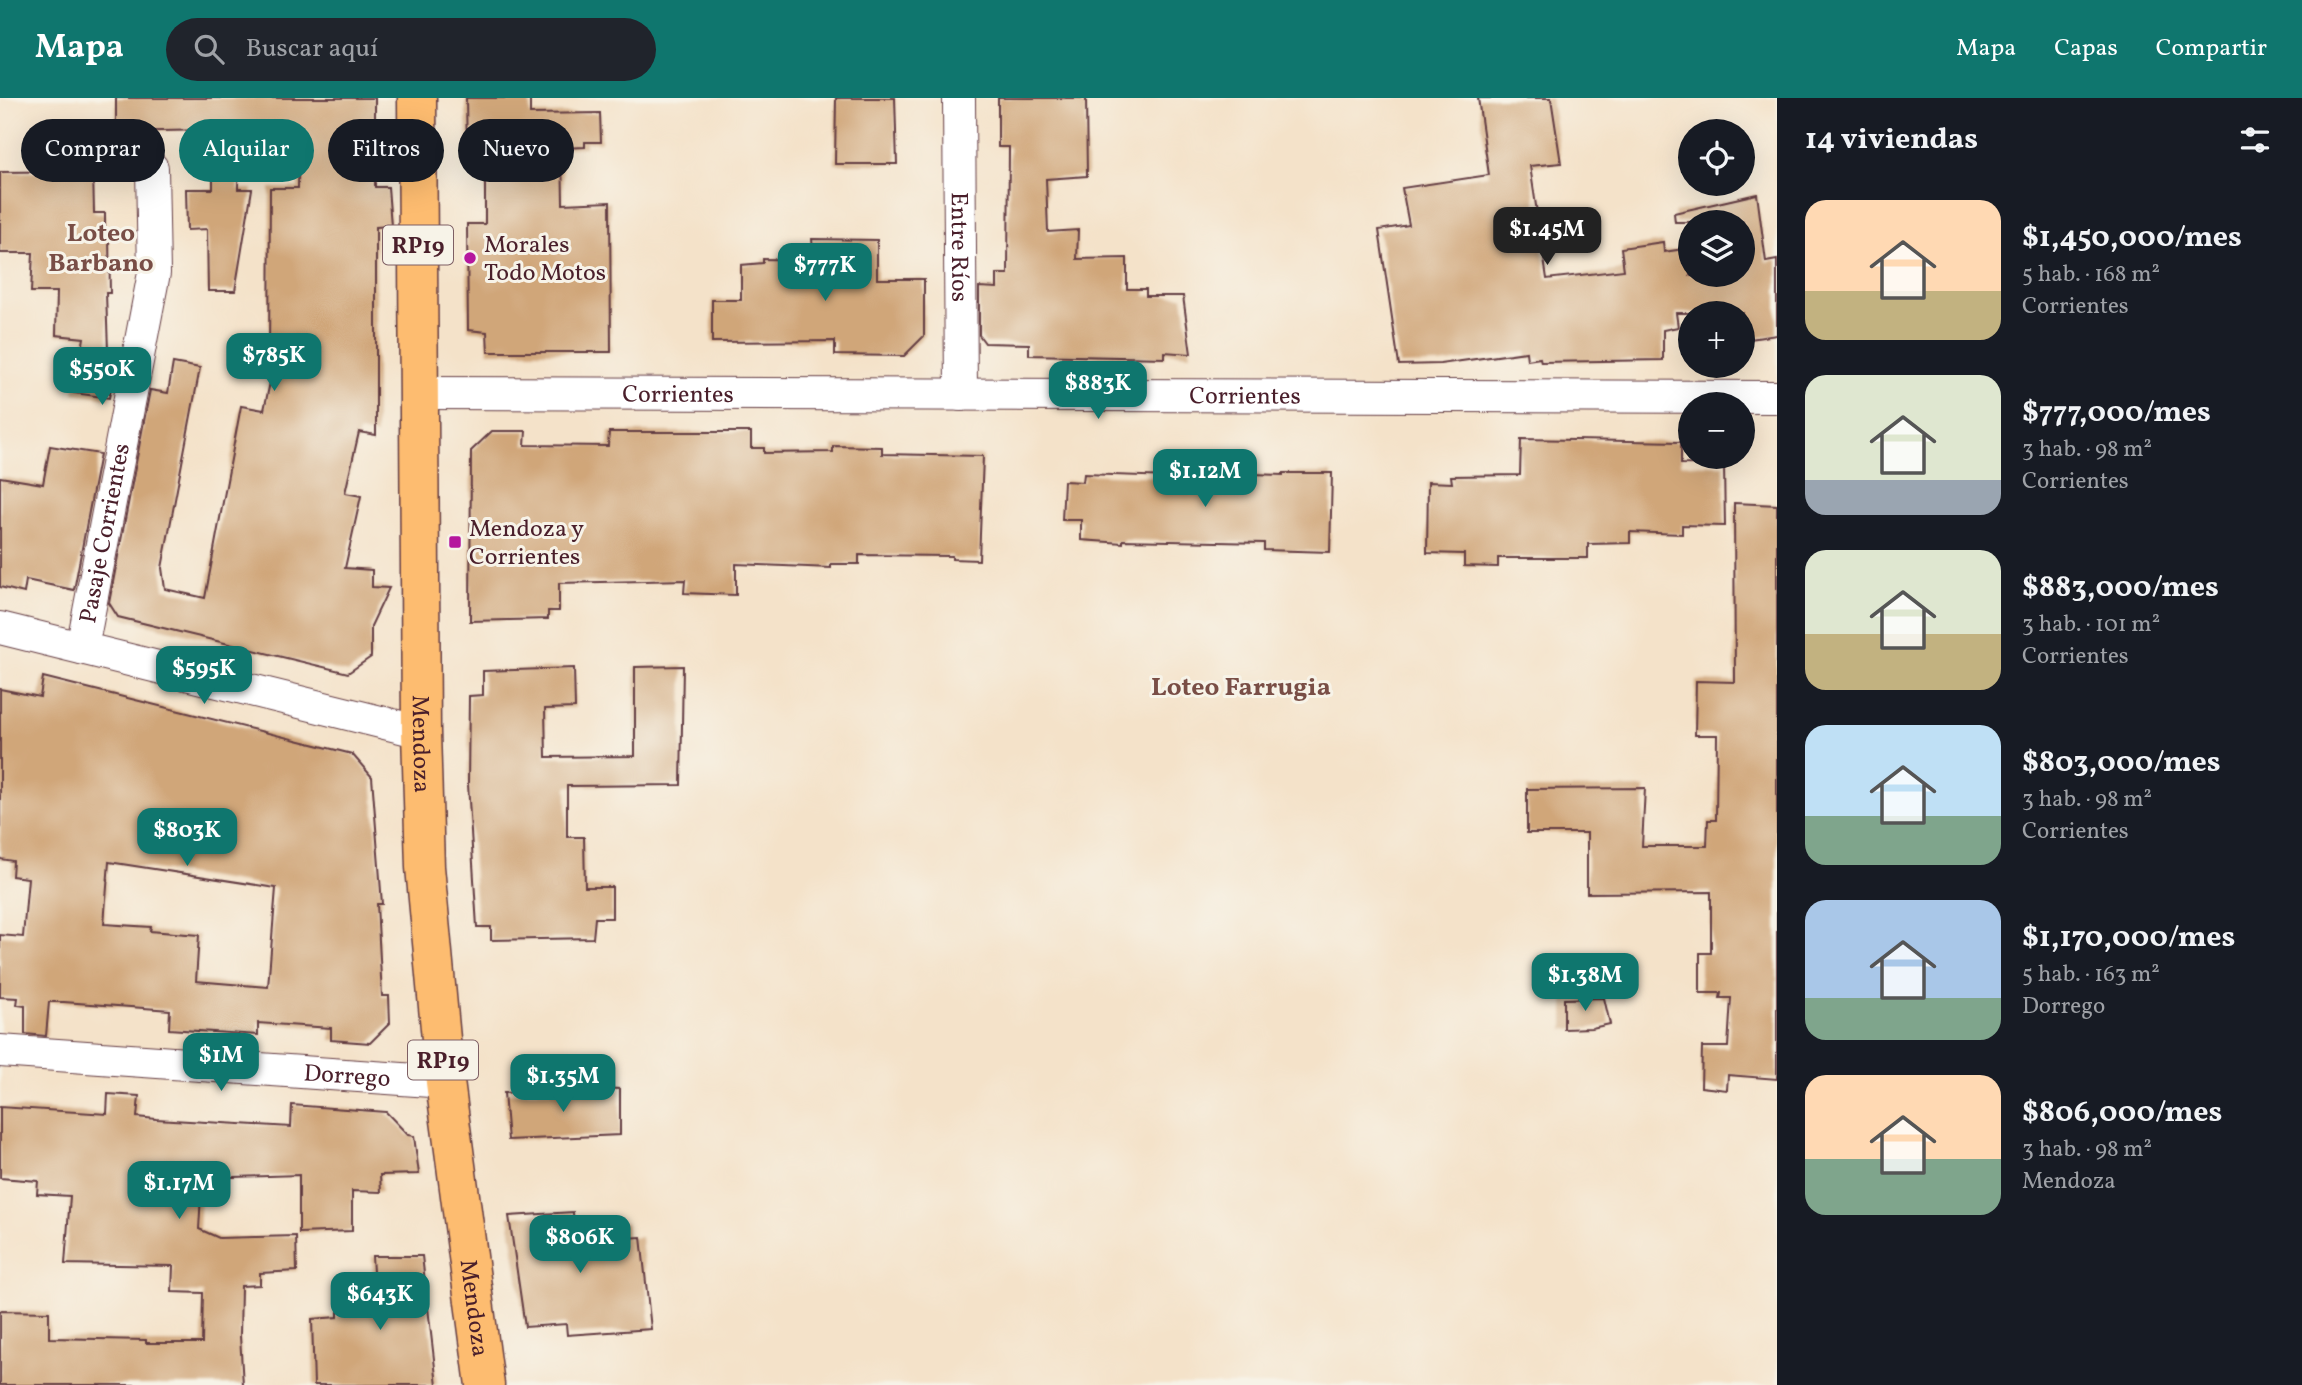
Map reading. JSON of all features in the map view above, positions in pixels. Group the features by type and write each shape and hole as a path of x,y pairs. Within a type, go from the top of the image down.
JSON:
{"main road":[{"name":"Mendoza","path":"417,98 421,732 425,867 445,1082 485,1385"}],"street":[{"name":"Entre Ríos","path":"960,98 961,395"},
{"name":"Pasaje Corrientes","path":"82,649 154,273 152,182"},
{"name":"Corrientes","path":"419,393 1777,397"},
{"path":"0,628 421,732"},
{"name":"Dorrego","path":"0,1051 445,1082"}],"building":[{"path":"116,98 375,98 375,119 328,119 328,182 375,182 375,187 388,187 391,226 376,227 376,435 359,432 345,493 361,496 345,568 372,570 372,587 389,588 371,626 371,657 348,673 118,617 109,603 150,390 168,393 173,363 200,368 162,568 165,589 205,598 241,406 264,410 274,364 269,363 270,188 298,188 298,182 314,182 314,119 179,119 179,131 165,131 165,119 116,119"},
{"path":"466,98 530,98 530,114 600,113 601,142 585,142 585,147 574,147 574,119 466,119"},
{"path":"836,98 895,98 897,164 835,164"},
{"path":"998,98 1086,98 1087,176 1046,179 1048,232 1078,230 1077,259 1127,258 1127,289 1146,289 1146,296 1183,296 1191,354 1165,352 1165,358 1029,355 1029,344 985,343 979,335 979,287 997,288 997,274 1008,274 1009,147 998,147"},
{"path":"1478,98 1551,98 1561,163 1530,166 1547,279 1624,270 1621,248 1663,242 1664,252 1678,250 1678,287 1755,287 1755,210 1687,210 1757,194 1766,262 1777,260 1777,335 1755,338 1755,301 1678,301 1678,327 1663,330 1663,360 1541,362 1540,358 1527,360 1526,352 1440,364 1399,365 1379,230 1409,225 1402,188 1489,175"},
{"path":"0,172 21,172 21,182 93,182 94,213 105,213 105,238 109,238 110,293 106,293 108,351 118,353 109,398 74,393 84,338 56,335 57,292 31,292 33,253 0,253"},
{"path":"213,182 238,182 238,189 252,189 235,291 208,291 207,229 187,230 186,189 213,189"},
{"path":"485,182 563,182 563,204 610,202 611,352 488,352 487,332 468,330 467,224 485,224"},
{"path":"1678,212 1678,222 1675,222 1674,213"},
{"path":"812,239 877,240 877,279 924,279 924,336 904,356 835,355 835,341 712,342 712,300 741,300 741,265 763,263 763,259 814,260"},
{"path":"492,431 526,431 525,445 608,446 609,432 751,432 751,448 764,448 764,453 833,452 833,446 882,447 882,454 983,456 979,560 952,559 952,556 859,555 859,564 831,564 831,568 736,564 736,595 684,593 685,580 559,583 559,611 548,611 548,619 470,621 471,451"},
{"path":"1521,439 1678,442 1678,469 1724,469 1725,526 1682,525 1682,534 1630,532 1630,543 1588,544 1588,558 1498,558 1498,567 1464,566 1464,554 1427,553 1428,482 1452,483 1451,476 1520,475"},
{"path":"50,446 100,454 74,590 26,580 24,593 0,587 0,477 43,484"},
{"path":"1171,471 1283,475 1332,473 1330,552 1264,550 1264,543 1123,540 1123,543 1081,540 1081,520 1062,520 1064,481 1083,482 1084,474 1171,477"},
{"path":"1734,503 1777,505 1777,1079 1728,1075 1727,1090 1701,1087 1702,1047 1728,1047 1731,998 1720,998 1721,993 1700,993 1700,953 1711,953 1711,892 1587,893 1587,833 1527,833 1527,789 1645,788 1642,846 1707,846 1708,820 1716,820 1717,735 1695,735 1696,681 1735,682"},
{"path":"683,666 681,785 567,786 567,837 584,837 585,887 612,887 612,918 595,918 593,938 491,940 491,927 477,927 468,784 469,696 483,695 483,671 574,668 575,708 545,709 546,757 635,756 635,667"},
{"path":"43,677 352,754 372,777 382,904 377,904 382,996 389,996 390,1023 370,1043 331,1040 331,1028 258,1023 258,1035 169,1029 170,1010 49,1002 46,1036 25,1034 25,1006 17,1005 18,998 0,997 0,935 23,937 28,878 12,876 13,861 0,859 0,689 40,697","holes":["109,862 276,888 268,987 196,981 199,935 150,931 151,927 104,924"]},
{"path":"1604,998 1610,1024 1564,1029 1564,999"},
{"path":"620,1089 620,1135 508,1140 504,1093"},
{"path":"108,1094 139,1096 137,1117 156,1119 291,1127 292,1105 386,1112 408,1135 414,1136 419,1174 380,1175 381,1192 352,1191 352,1231 299,1233 299,1175 202,1178 199,1229 219,1238 296,1236 297,1271 260,1273 260,1285 241,1286 243,1385 0,1385 0,1311 49,1312 49,1338 202,1343 203,1293 172,1292 173,1266 65,1264 70,1196 37,1194 38,1181 0,1178 0,1107 107,1114"},
{"path":"573,1212 574,1228 626,1223 627,1238 641,1237 651,1329 567,1335 566,1324 525,1327 509,1216"},
{"path":"372,1256 422,1256 437,1385 314,1385 312,1319 338,1317 338,1312 359,1311 359,1288 374,1288"}],"place":[{"name":"Morales Todo Motos","path":"470,258"},
{"name":"Mendoza y Corrientes","path":"455,542"}],"district":[{"name":"Loteo Barbano","path":"101,247"},
{"name":"Loteo Farrugia","path":"1241,686"}]}
